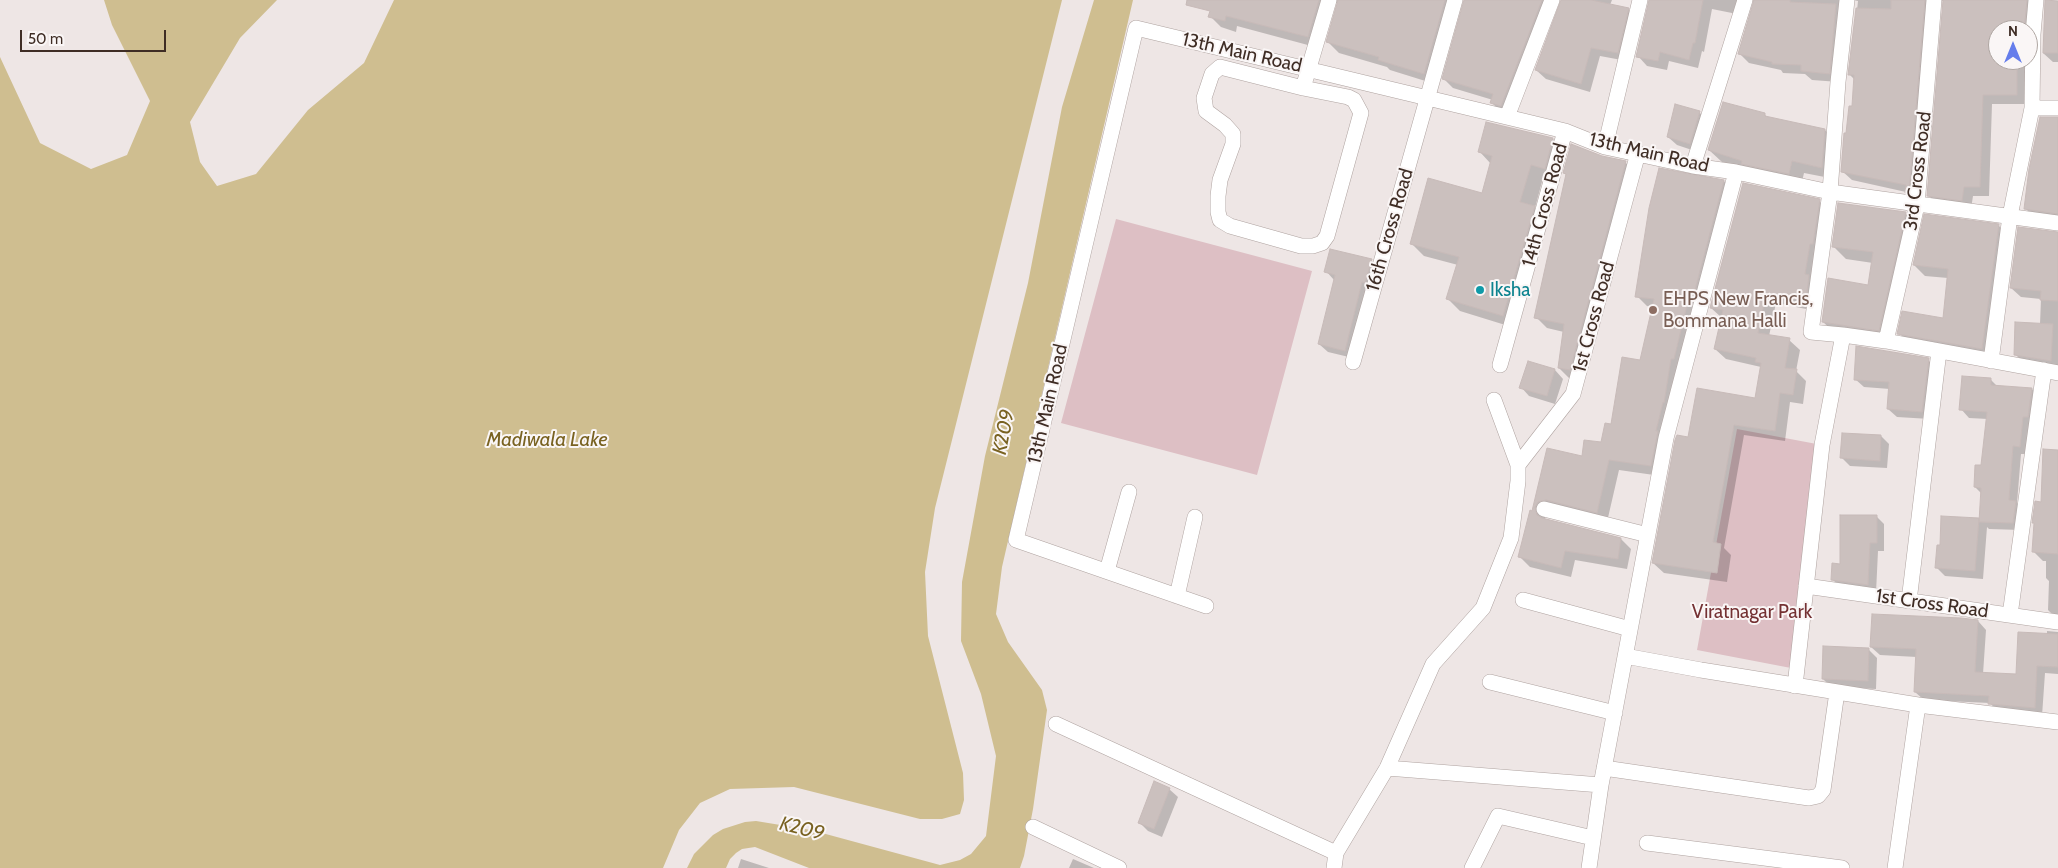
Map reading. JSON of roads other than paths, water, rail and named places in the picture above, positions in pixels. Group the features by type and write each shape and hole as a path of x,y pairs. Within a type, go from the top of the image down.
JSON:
{"street":[{"path":"1303,88 1329,0"},
{"name":"16th Cross Road","path":"1353,362 1455,0"},
{"path":"1507,117 1552,0"},
{"path":"1605,147 1640,0"},
{"path":"1693,166 1745,0"},
{"path":"1847,0 1838,82 1830,192 1812,332 1886,341 2051,371 2010,615"},
{"name":"3rd Cross Road","path":"1886,341 1918,205 1934,0"},
{"path":"1991,361 2010,216 2032,108 2033,34 2036,0"},
{"name":"13th Main Road","path":"1206,606 1016,540 1136,28 1565,131 1605,147 1693,166 1736,172 1830,192 2058,223"},
{"path":"1220,67 1303,88 1348,97 1354,100 1361,113 1326,236 1322,242 1313,246 1301,246 1230,226 1220,220 1218,212 1220,180 1234,144 1234,134 1206,110 1204,98 1212,74 1220,67"},
{"path":"2032,108 2058,108"},
{"name":"14th Cross Road","path":"1500,366 1565,131"},
{"name":"1st Cross Road","path":"1518,466 1573,394 1638,154"},
{"path":"1589,868 1604,768 1666,438 1736,172"},
{"path":"1795,686 1822,445 1843,335"},
{"path":"1909,601 1939,351"},
{"path":"1056,724 1335,860 1387,768 1432,664 1483,608 1511,538 1518,466 1494,400"},
{"path":"1107,571 1129,492"},
{"path":"1544,509 1648,535"},
{"path":"1177,596 1194,517"},
{"name":"1st Cross Road","path":"1806,586 2058,622"},
{"path":"1523,600 1630,629"},
{"path":"1625,656 1795,686 1918,705 2058,722"},
{"path":"1490,682 1615,713"},
{"path":"1604,768 1809,798 1818,796 1824,790 1837,692"},
{"path":"1895,868 1918,705"},
{"path":"1387,768 1601,785"},
{"path":"1472,868 1498,816 1593,838"},
{"path":"1033,827 1120,868"},
{"path":"1646,843 1842,868"}],"water":[{"name":"Madiwala Lake","path":"104,0 277,0 240,38 190,122 200,162 217,186 256,174 308,110 364,63 394,0 1062,0 935,508 925,572 928,636 963,773 964,800 960,814 942,819 920,819 794,787 730,789 700,803 679,830 663,868 0,868 0,57 40,143 91,169 127,155 150,101 112,25"},
{"name":"K209","path":"1094,0 1133,0 1002,567 996,614 1008,642 1042,690 1047,710 1033,809 1020,868 809,868 755,847 742,849 736,853 730,859 726,868 687,868 694,854 713,835 723,829 745,822 756,821 811,830 940,865 960,860 971,854 986,836 996,756 981,694 961,641 962,582 985,456 1028,283 1062,107"}],"place":[{"name":"Iksha","path":"1480,290"},
{"name":"EHPS New Francis, Bommana Halli","path":"1653,310"}],"park label":[{"name":"Viratnagar Park","path":"1752,612"}]}
